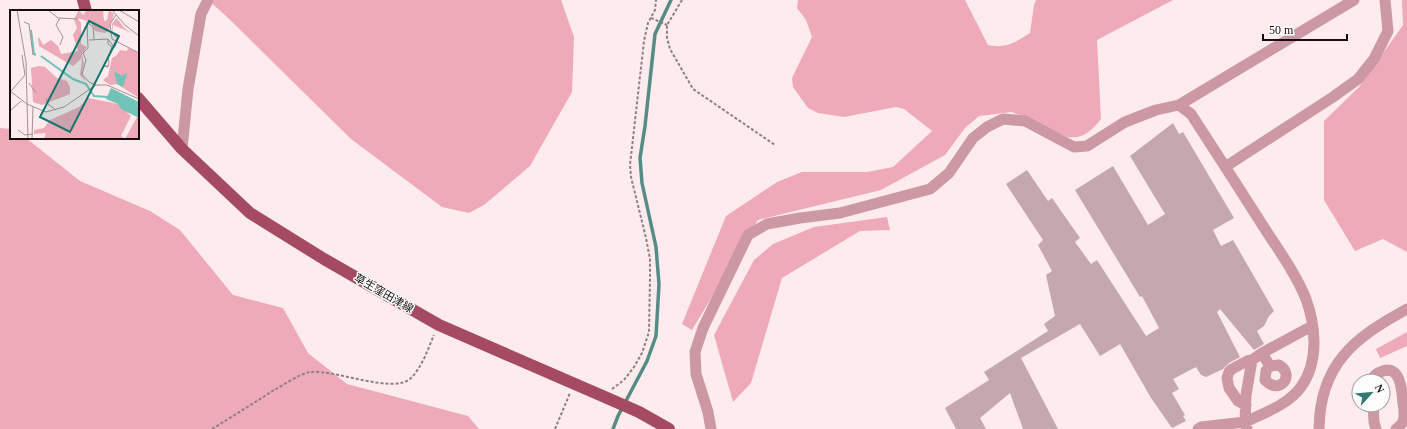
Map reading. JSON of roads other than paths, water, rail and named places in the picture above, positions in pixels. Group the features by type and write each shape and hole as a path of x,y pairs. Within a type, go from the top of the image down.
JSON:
{"main road":[{"path":"83,0 86,10"},
{"name":"草生窪田津線","path":"139,99 182,149 250,213 324,259 439,325 631,408 668,429"}],"street":[{"path":"182,149 188,90 201,14 208,0"},
{"path":"711,429 708,412 696,374 695,352 703,328 748,235 767,224 840,213 930,189 949,173 973,138 987,127 1003,119 1026,121 1074,147 1087,146 1125,122 1156,110 1179,105 1354,0"},
{"path":"1225,166 1333,97 1358,79 1374,59 1388,31 1385,0"},
{"path":"1179,105 1191,114 1286,263 1306,300 1314,340 1313,359 1310,369 1300,387 1287,400 1246,425 1201,427 1198,429"},
{"path":"1319,429 1321,408 1327,382 1341,360 1362,336 1407,309"},
{"path":"1246,405 1238,401 1229,388 1227,378 1229,372 1312,326"},
{"path":"1262,353 1270,366"},
{"path":"1246,425 1246,405 1252,360"},
{"path":"1379,373 1386,370 1391,371 1397,375 1402,386 1404,417 1402,423 1396,429"},
{"path":"1373,413 1376,429"}],"waterway":[{"path":"613,429 618,416 647,361 656,336 659,284 656,247 642,183 640,158 655,34 671,0"}]}
